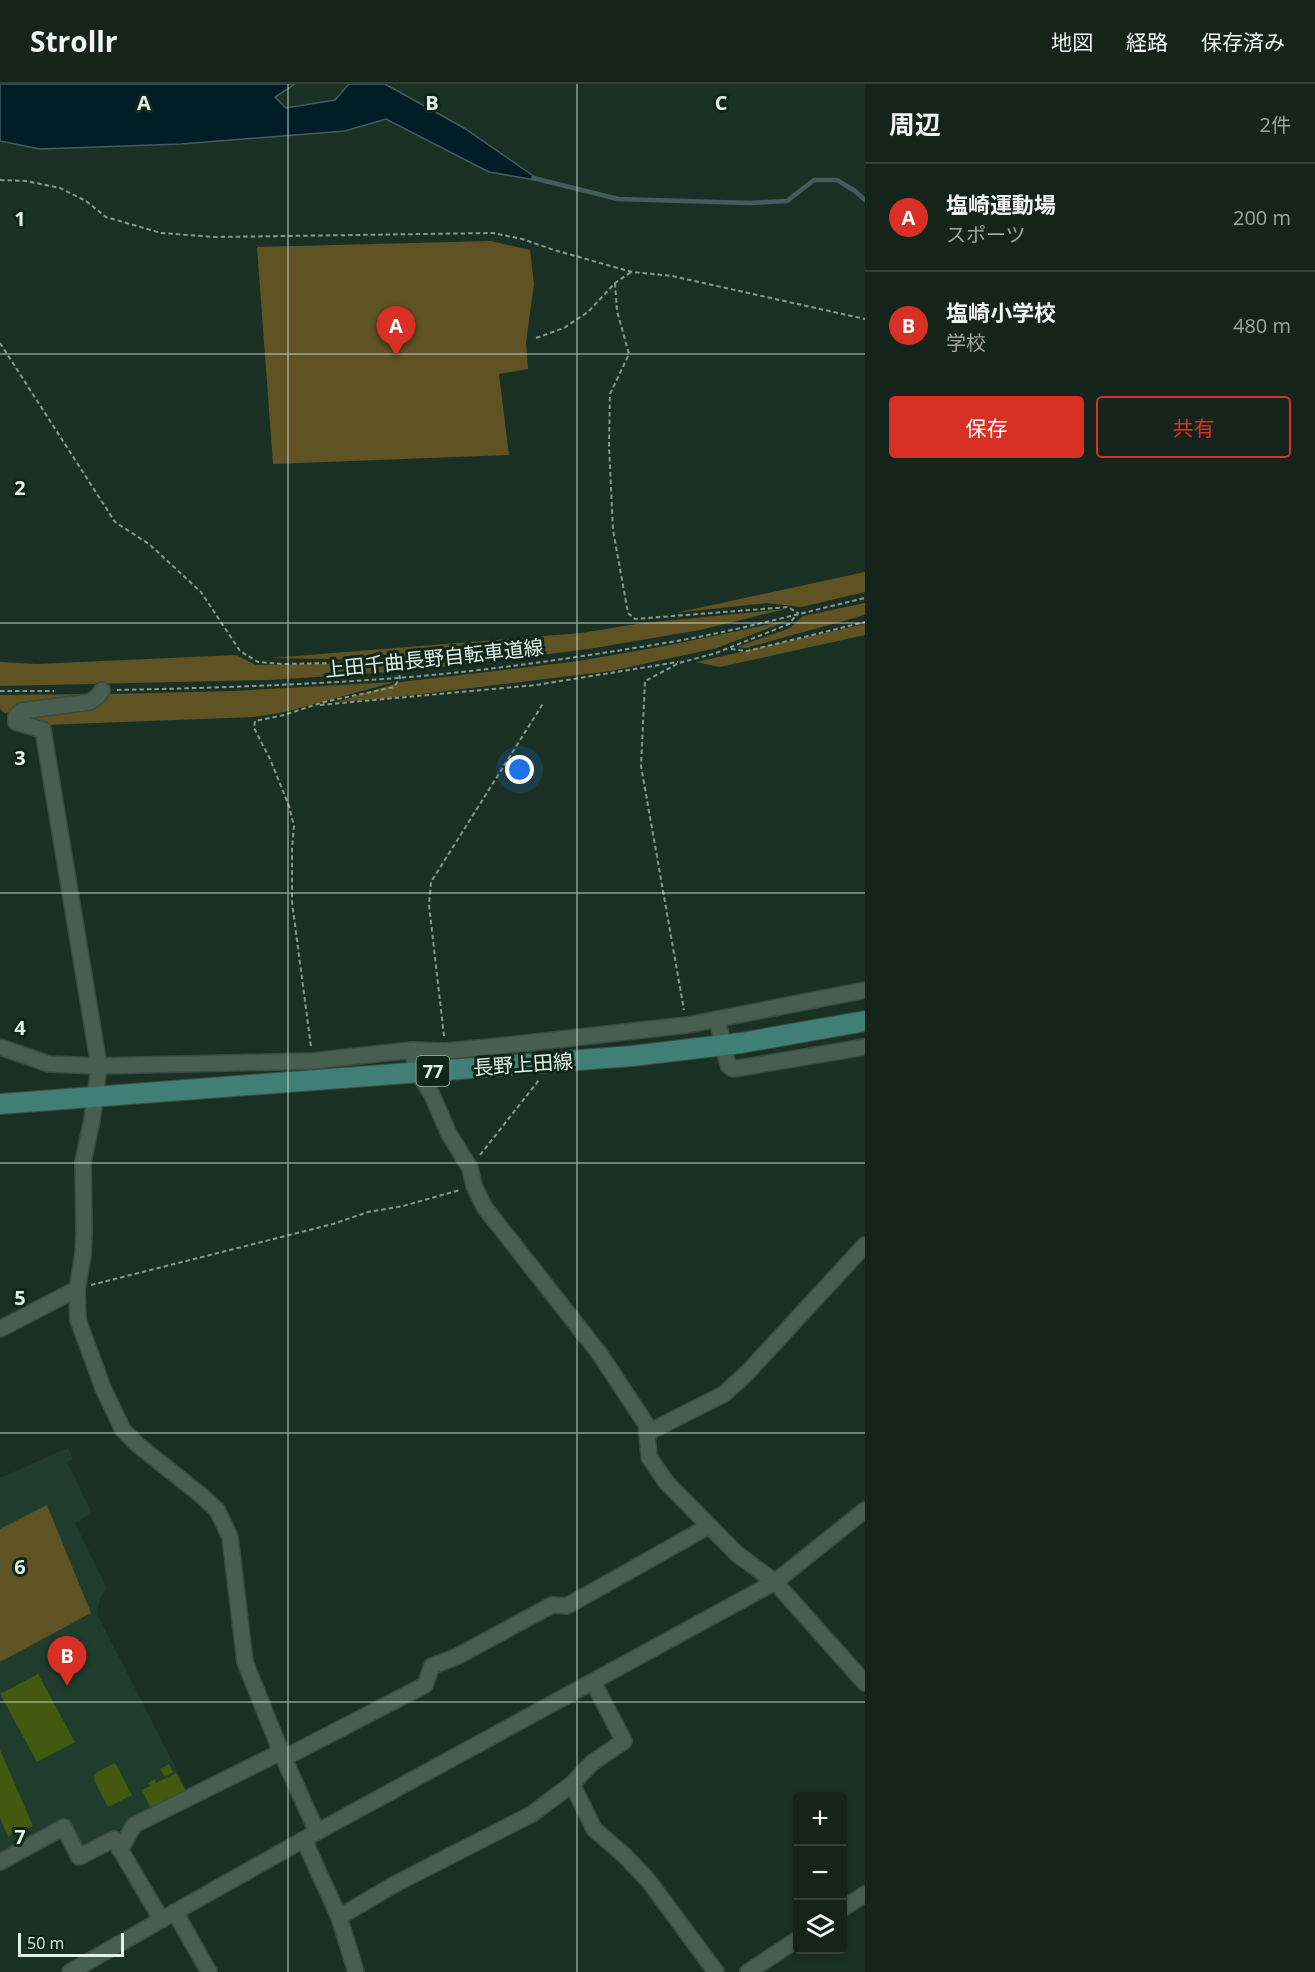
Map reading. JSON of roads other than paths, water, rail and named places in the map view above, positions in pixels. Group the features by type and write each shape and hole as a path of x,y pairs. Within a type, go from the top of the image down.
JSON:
{"main road":[{"name":"長野上田線","path":"0,1104 632,1056 723,1046 865,1021"}],"street":[{"path":"102,690 90,702 21,711 16,716 16,722 43,730 99,1066 83,1162 83,1255 77,1289 78,1320 103,1388 123,1430 217,1510 230,1537 245,1662 282,1755 356,1972"},
{"path":"0,1047 49,1064 99,1066 314,1061 412,1050 446,1051 500,1046 687,1025 865,990"},
{"path":"717,1019 728,1065 733,1069 865,1047"},
{"path":"563,1038 564,1061"},
{"path":"412,1050 418,1073 432,1095 449,1134 470,1168 474,1186 485,1208 599,1353 646,1424 649,1457 666,1482 737,1554 775,1582 862,1674"},
{"path":"647,1433 724,1394 865,1245"},
{"path":"0,1329 77,1289"},
{"path":"71,1972 310,1836 775,1582 865,1510"},
{"path":"120,1850 134,1825 425,1685 432,1666 456,1657 552,1605 567,1606 710,1526"},
{"path":"339,1917 397,1883 532,1814 572,1785 592,1763 624,1741 593,1682"},
{"path":"572,1785 594,1829 648,1880 716,1972"},
{"path":"0,1862 64,1827 80,1857 114,1839 209,1972"},
{"path":"847,1906 865,1894"},
{"path":"748,1972 793,1942"}],"water":[{"path":"0,84 295,84 275,97 286,108 335,100 349,84 385,84 464,128 541,181 489,172 386,119 345,131 181,144 40,149 0,141"}],"waterway":[{"path":"533,178 618,199 750,203 787,201 814,180 837,180 865,200"}],"place":[{"name":"塩崎運動場","path":"396,356"},
{"name":"塩崎小学校","path":"67,1686"}]}
